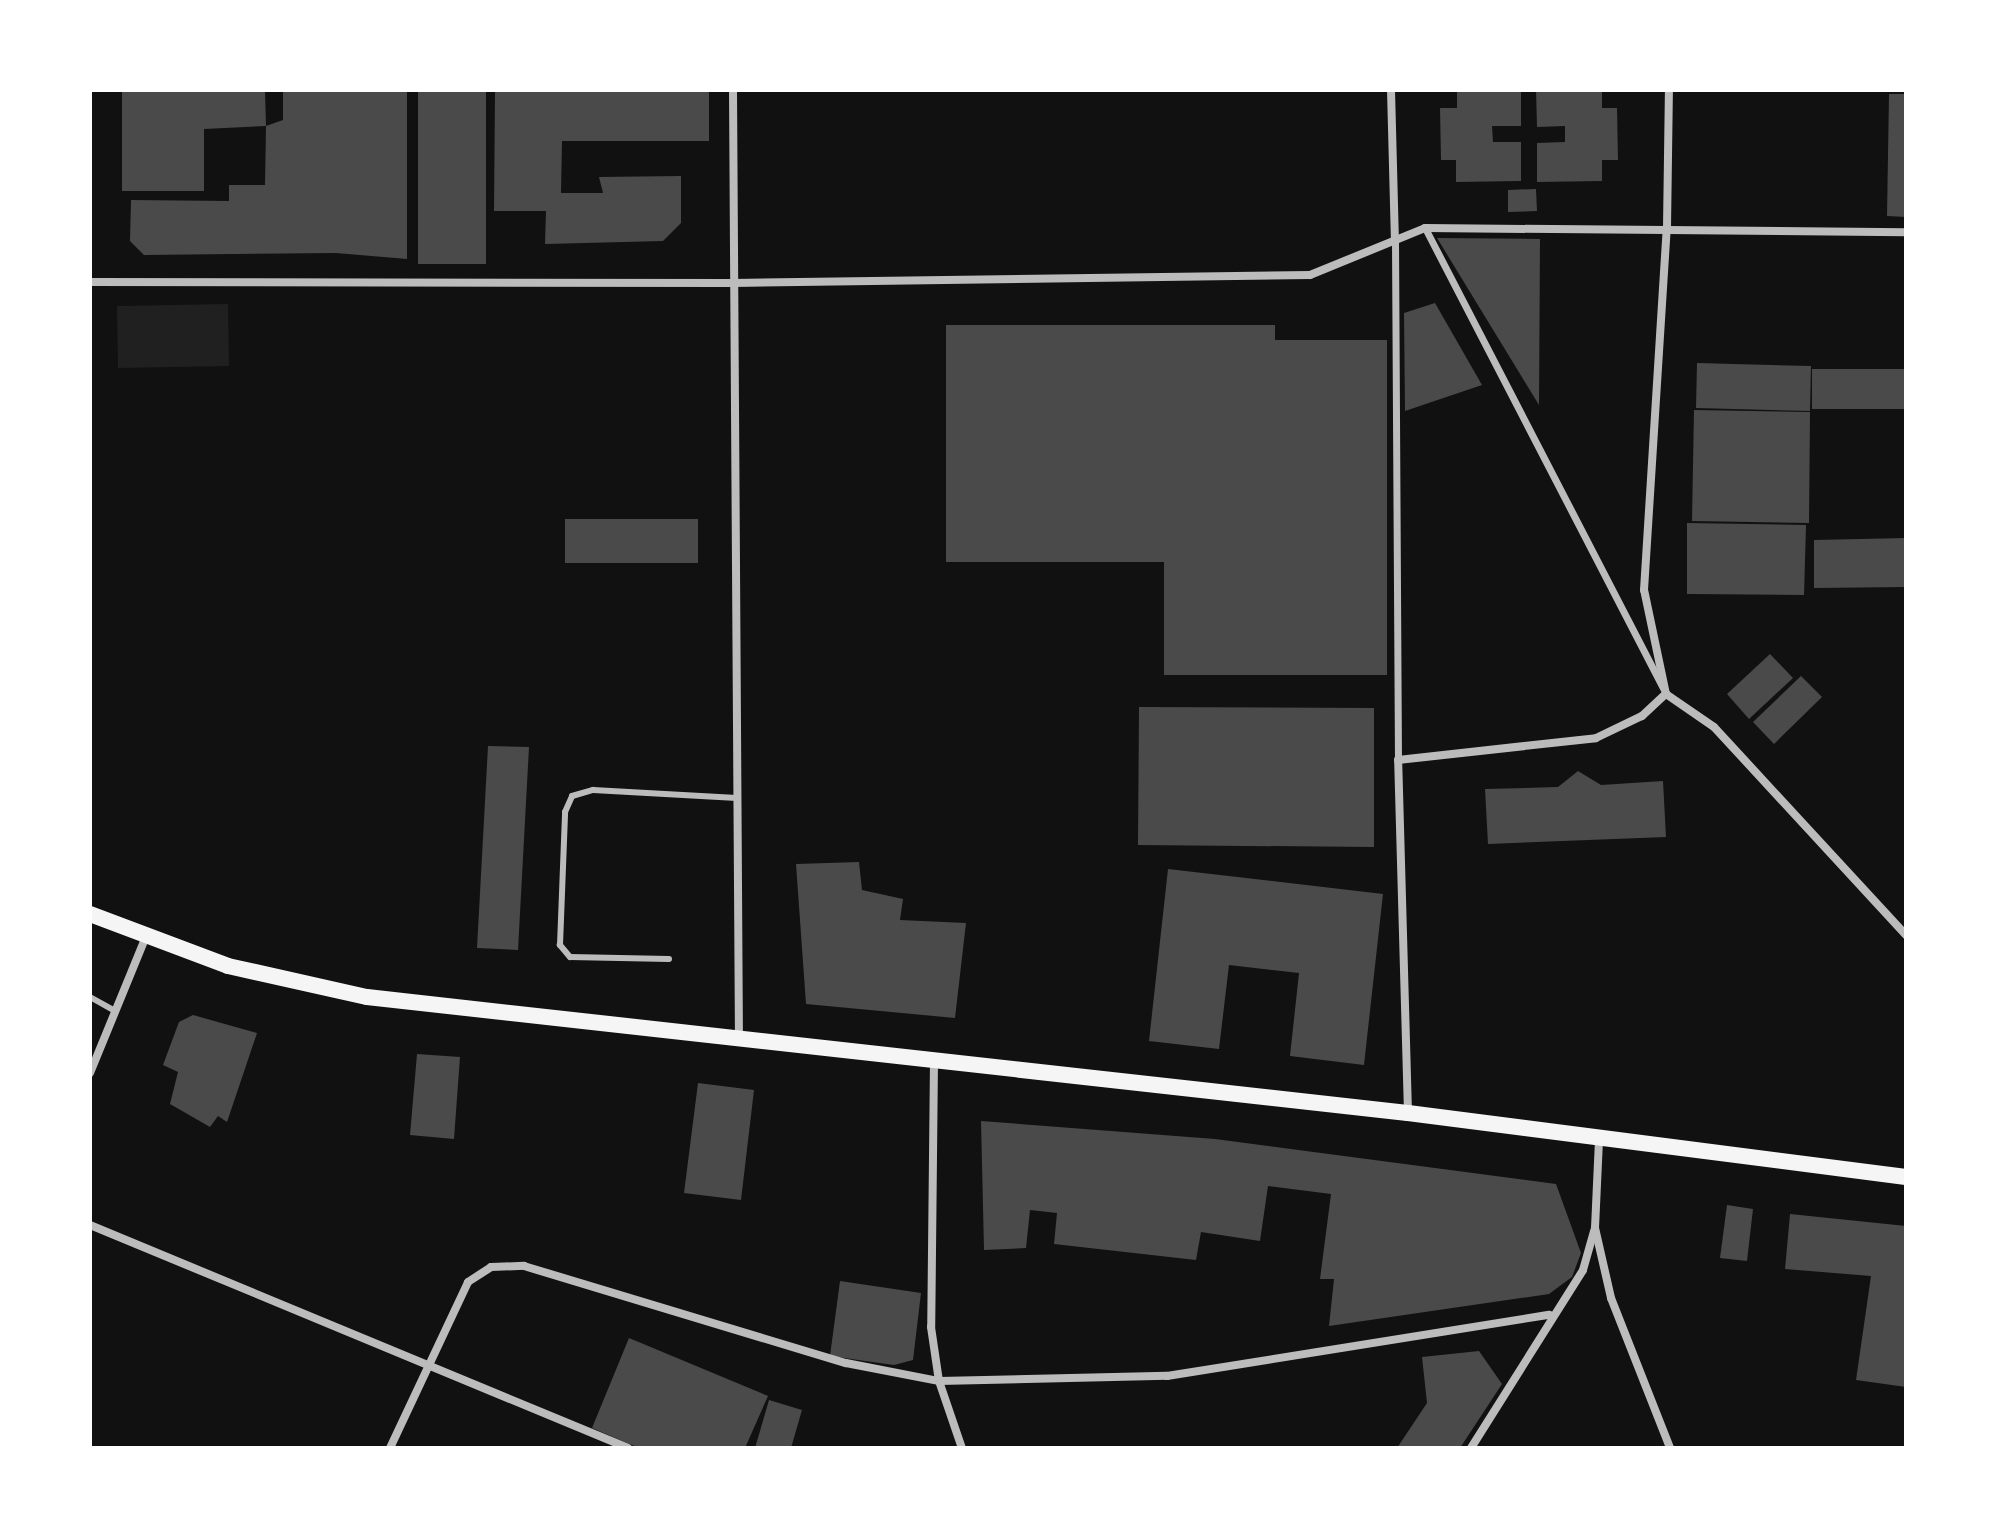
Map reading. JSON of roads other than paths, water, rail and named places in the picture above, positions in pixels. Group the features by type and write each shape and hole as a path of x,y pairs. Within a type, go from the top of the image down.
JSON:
{"main road":[{"path":"90,914 145,939 228,966 367,997 1408,1113 1599,1140 1906,1177"}],"street":[{"path":"733,90 739,1039"},
{"path":"1391,90 1395,242 1398,760 1408,1113"},
{"path":"1666,694 1644,590 1667,228 1669,90"},
{"path":"90,282 733,283 1310,275 1425,228 1906,232"},
{"path":"1425,228 1666,694 1714,727 1906,935"},
{"path":"1398,760 1596,738 1642,716 1666,694"},
{"path":"90,1073 145,939"},
{"path":"934,1061 931,1327 939,1381 962,1448"},
{"path":"1471,1448 1549,1315 1583,1270 1595,1228 1599,1140"},
{"path":"90,1225 628,1448"},
{"path":"1595,1228 1611,1298 1670,1448"},
{"path":"390,1448 426,1364 468,1282 491,1267 524,1266 846,1363 939,1381 1167,1376 1549,1315"}],"lane":[{"path":"669,959 570,957 560,945 565,812 572,796 593,790 737,798"},
{"path":"90,997 115,1011"}]}
